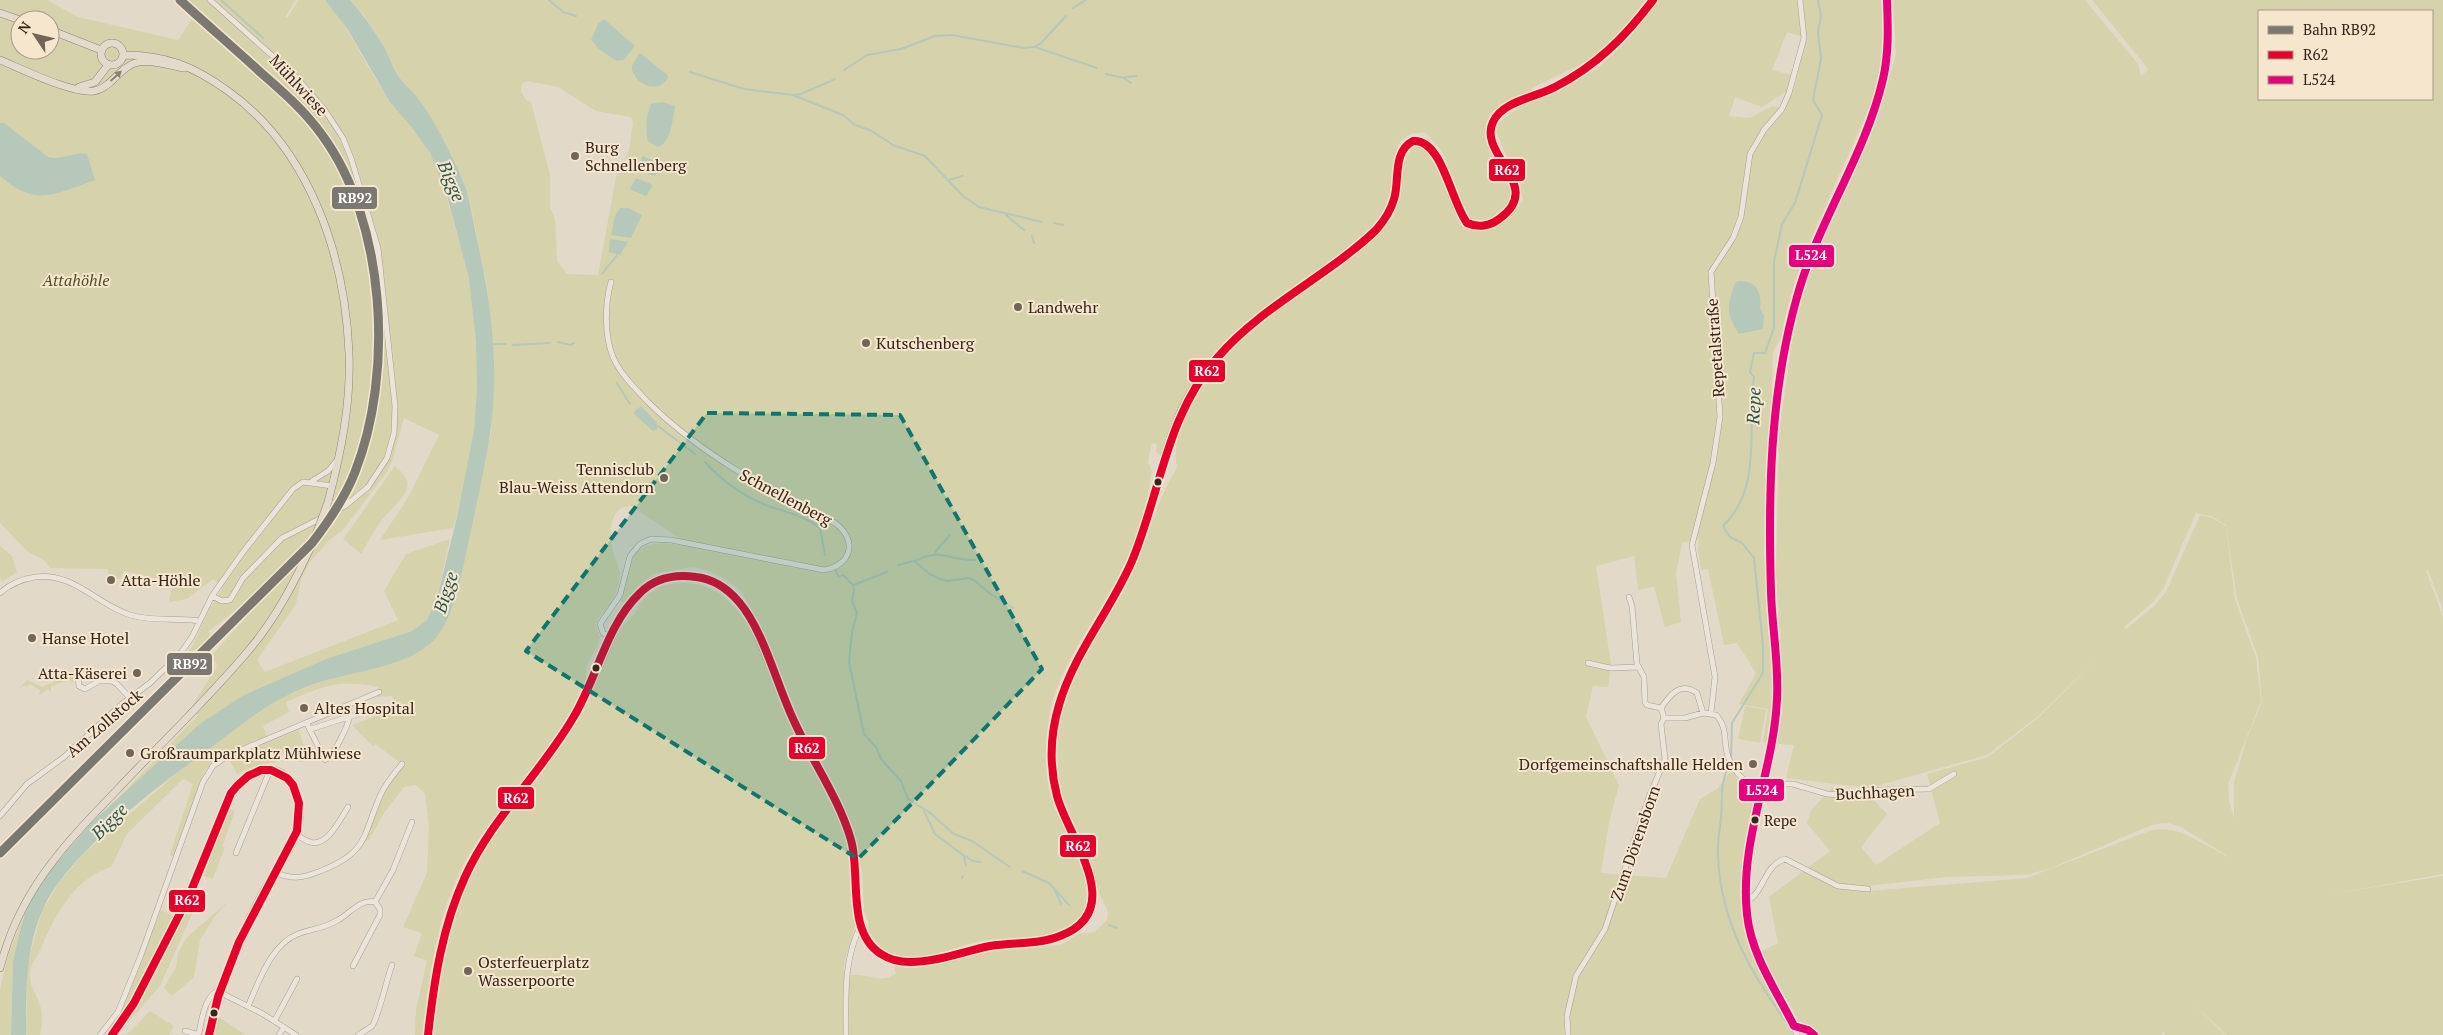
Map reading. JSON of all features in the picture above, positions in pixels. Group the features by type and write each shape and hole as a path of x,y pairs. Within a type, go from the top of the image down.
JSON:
{"main road":[{"path":"428,1035 436,967 449,919 464,877 492,828 548,758 573,720 591,685 611,637 633,601 646,588 661,580 681,576 704,579 723,586 739,600 752,624 794,721 826,783 850,836 857,868 862,925 866,939 873,948 886,957 902,963 922,961 983,946 1065,936 1081,924 1091,904 1093,883 1088,865 1065,820 1054,783 1051,752 1054,719 1064,684 1079,654 1124,580 1142,537 1165,457 1185,404 1211,367 1242,333 1380,226 1395,194 1401,155 1408,144 1423,141 1434,151 1458,210 1467,224 1481,226 1495,222 1507,214 1515,202 1516,190 1491,139 1490,133 1493,120 1502,111 1553,88 1598,62 1621,41 1653,0"},
{"path":"60,34 101,50"},
{"path":"113,43 121,48 123,55 118,64 108,65 102,61 101,50 107,44 113,43"},
{"path":"0,968 19,912 46,869 72,836 249,650 286,597 318,530 328,502 347,413 348,336 338,272 322,217 301,173 266,125 239,99 191,68 169,59 123,55"},
{"path":"0,60 60,84 73,88 96,90 128,66 137,62 160,63 191,68"},
{"path":"73,88 81,88 95,82 108,65"},
{"path":"112,1035 134,1004 189,896 231,793 250,774 270,770 283,774 294,787 300,813 296,834 246,927 220,992 209,1035"}],"street":[{"name":"Mühlwiese","path":"210,0 295,76 324,109 343,138 351,158 378,248 394,383 396,420 387,458 376,476 358,496 336,511 282,538 243,578 230,600 222,601 212,596"},
{"name":"Repetalstraße","path":"1711,713 1714,676 1692,545 1713,463 1720,417 1711,272 1733,238 1741,217 1750,154 1764,130 1782,109 1789,93 1804,38 1800,0"},
{"path":"1796,1035 1794,1026 1758,960 1750,930 1746,902 1748,861 1776,714 1776,666 1770,562 1771,490 1779,396 1786,343 1797,294 1811,250 1868,128 1884,84 1890,41 1887,0"},
{"name":"Schnellenberg","path":"611,282 608,294 608,326 612,356 619,369 635,389 684,436 707,453 764,486 835,522 845,531 850,544 847,555 840,564 824,570 671,540 645,541 634,549 630,556 620,595 600,624 603,633 611,637"},
{"name":"Am Zollstock","path":"0,816 27,784 64,757 130,698 150,683 180,654 192,637 212,596 242,552 289,493 297,485 312,481 328,471 338,459"},
{"path":"312,481 332,486"},
{"path":"0,593 22,580 52,577 76,584 130,614 147,619 180,618 199,621"},
{"path":"1629,597 1639,667 1644,677 1646,704 1661,708 1674,691 1687,689 1697,694 1703,713"},
{"path":"1588,663 1610,668 1639,667"},
{"path":"111,681 99,681 89,687 82,688 77,681 81,674 111,681 120,686 130,698"},
{"path":"89,687 96,680 90,675"},
{"path":"100,1035 118,1012 207,774 217,762 227,756 309,726 379,692"},
{"name":"Zum Dörensborn","path":"1568,1035 1567,1016 1576,976 1608,920 1649,798 1665,759 1661,724 1664,718 1661,708"},
{"path":"309,726 370,710"},
{"path":"1664,718 1685,718 1703,713 1711,713 1718,718 1722,725 1727,754 1734,769 1745,782 1761,791"},
{"path":"309,726 321,756 325,760 328,759 349,724 350,716"},
{"path":"275,872 294,879 307,876 339,862 356,850 367,834 381,794 402,764"},
{"path":"236,853 270,770"},
{"name":"Buchhagen","path":"1763,784 1792,784 1827,794 1855,796 1878,790 1929,789 1954,774"},
{"path":"296,834 310,842 321,841 335,828 348,807"},
{"path":"375,902 393,870 412,822"},
{"path":"1746,902 1756,896 1769,869 1785,859 1838,886 1868,889"},
{"path":"353,966 380,915 380,909 375,902"},
{"path":"248,1006 267,964 290,938 298,933 324,928 344,917 360,903 375,902"},
{"path":"846,1035 846,979 853,941 862,925"},
{"path":"358,1035 372,1025 377,1018 384,985 392,965"},
{"path":"275,1020 297,980"},
{"path":"185,1031 199,1033 202,1016 215,991 275,1020 296,1035"},
{"path":"1794,1026 1808,1030 1814,1035"},
{"path":"279,1035 284,1027"}],"highlighted area":[{"path":"707,413 900,415 1042,669 858,859 526,651"}],"green space":[{"name":"Attahöhle","path":"0,0 47,0 78,17 178,40 195,14 179,0 296,0 285,17 287,18 299,0 325,0 348,31 386,95 426,147 436,165 443,185 469,278 474,308 478,372 473,436 462,498 453,528 380,540 409,496 439,435 404,418 387,472 342,531 329,540 310,562 301,580 296,604 257,660 265,672 398,620 384,591 406,554 450,539 437,598 427,620 412,631 326,659 244,695 148,772 102,815 198,715 191,708 217,666 212,655 273,587 270,583 209,631 210,638 177,670 173,666 192,647 210,608 223,587 213,579 187,599 169,602 173,582 124,571 120,579 109,578 108,569 50,568 44,560 27,551 0,523"},
{"path":"350,0 1646,0 1619,34 1592,59 1532,88 1533,94 1492,112 1485,128 1486,140 1510,181 1512,192 1511,202 1503,213 1485,221 1474,221 1466,216 1455,197 1447,163 1440,148 1426,133 1414,133 1406,136 1400,142 1397,149 1390,200 1376,222 1344,250 1248,322 1227,342 1207,364 1184,396 1161,455 1156,452 1157,444 1152,443 1148,462 1152,471 1147,504 1139,531 1119,575 1067,665 1052,703 1048,724 1046,758 1048,784 1055,805 1081,863 1087,892 1083,910 1077,919 1068,926 1044,935 981,941 919,958 900,957 889,953 881,946 867,928 869,923 864,911 862,872 851,828 809,742 757,619 741,591 729,581 710,571 693,567 653,574 635,589 623,603 620,601 631,564 640,549 649,545 678,545 681,539 631,506 623,507 618,511 612,524 612,548 620,574 611,602 596,623 600,638 586,669 585,684 574,707 546,750 484,831 459,874 450,896 442,918 432,964 422,1035 415,1035 416,1009 427,961 414,956 422,933 403,927 427,873 429,827 425,794 416,785 404,787 384,813 369,840 363,841 381,794 402,764 375,744 373,746 352,725 390,711 395,703 392,696 377,697 378,687 340,684 320,688 286,702 289,712 263,726 267,737 225,756 204,772 173,857 170,855 193,784 183,779 127,834 111,867 87,879 68,899 53,923 30,972 30,981 42,1012 42,1024 40,1035 26,1035 27,966 42,911 59,883 84,853 190,762 237,727 283,697 330,678 406,658 425,648 439,634 446,621 457,590 491,432 494,385 493,345 487,286 471,207 462,177 417,98 400,78 364,15","holes":["604,19 635,46 624,60 616,61 593,43","527,81 558,87 596,111 631,117 633,122 629,150 616,177 598,275 567,274 557,261 555,219 550,207 550,175 531,102 526,100 521,91 522,84","649,108 671,126 661,146 646,133","646,156 658,162 655,176 640,171"]},
{"path":"1658,0 1883,0 1885,29 1882,65 1875,95 1813,234 1795,281 1784,321 1782,336 1773,352 1772,385 1774,402 1767,453 1764,550 1773,685 1773,712 1768,743 1763,742 1768,709 1739,704 1756,673 1737,643 1724,645 1708,569 1701,570 1698,549 1699,539 1682,543 1676,573 1681,622 1665,627 1654,587 1638,590 1634,556 1596,566 1611,664 1608,687 1593,686 1586,717 1619,785 1609,822 1601,873 1666,878 1700,799 1718,788 1731,771 1754,800 1746,842 1742,884 1745,926 1757,967 1787,1018 1793,1035 434,1035 446,952 472,870 495,833 581,716 622,627 647,597 658,589 673,584 696,584 716,592 732,605 746,623 758,643 792,727 839,819 849,857 855,908 855,924 846,956 844,977 858,975 876,978 889,977 896,974 894,966 907,968 930,966 982,952 1061,945 1078,934 1095,932 1107,920 1108,912 1099,893 1088,853 1067,812 1059,781 1057,748 1060,712 1069,685 1130,579 1162,496 1177,467 1176,446 1191,402 1211,373 1235,346 1292,299 1377,234 1392,212 1404,163 1408,154 1415,146 1424,147 1432,154 1461,226 1480,231 1496,227 1503,222 1523,201 1521,190 1495,129 1511,113 1538,98 1580,79 1600,66 1627,40","holes":["1787,32 1806,38 1794,89 1789,93 1782,109 1773,106 1749,118 1729,116 1735,97 1762,107 1787,91 1792,75 1772,70"]},
{"path":"1893,0 2085,0 2138,64 2141,76 2148,70 2145,65 2092,0 2443,0 2443,610 2428,570 2426,571 2443,617 2443,874 2332,894 2443,876 2443,1035 2227,1035 2193,1003 2225,1035 2165,1035 2164,1031 2161,1035 1802,1035 1801,1025 1760,952 1778,943 1769,897 1830,851 1807,823 1811,810 1833,787 1866,792 1887,814 1861,847 1876,865 1940,823 1927,774 1988,757 2039,717 2098,658 2037,717 1987,755 1869,788 1786,778 1794,745 1777,744 1782,713 1782,671 1776,572 1779,434 1799,302 1818,248 1874,128 1896,55","holes":["2196,513 2213,517 2226,525 2237,599 2258,657 2262,702 2247,738 2234,782 2234,818 2229,801 2228,784 2261,701 2256,658 2235,599 2226,526 2212,518 2200,515 2166,592 2155,605 2126,629 2124,627 2152,603 2163,589","2169,823 2181,827 2231,858 2193,838 2163,829 2152,830 2027,878 1869,891 1844,890 1846,886 1868,886 1946,877 2027,875 2051,868 2154,824"]},
{"path":"395,466 406,480 406,491 379,524 361,554 343,539"},
{"path":"0,546 12,556 17,572 3,581 0,578"},
{"path":"79,671 86,672 78,674 72,683 70,680 51,686 51,692 48,689 39,695 40,690 30,684 27,687 24,685 18,690 27,680 42,687"},
{"path":"1745,706 1766,710 1760,743 1738,739"},
{"path":"299,730 307,758 301,763 284,750 276,762 255,766 237,774 229,759"},
{"path":"228,808 235,811 222,846 225,847 213,879 204,876"},
{"path":"195,894 200,896 160,986 125,1026 124,1025 137,1006"},
{"path":"30,898 13,961 11,1035 0,1035 0,990 8,956"},
{"path":"229,901 215,916 200,940 194,977 172,996 164,988 176,967 178,953 186,938"},
{"path":"161,910 175,916 132,1001 122,1015 120,1014"},
{"path":"150,1011 174,1026 169,1035 124,1035 130,1032"},
{"path":"217,1016 246,1035 213,1035"}],"water":[{"name":"Bigge","path":"325,0 350,0 359,10 383,46 399,77 423,105 441,135 461,176 471,207 490,311 494,360 493,410 479,494 454,603 442,630 422,650 391,664 306,687 277,701 157,788 91,846 71,867 55,888 44,907 33,938 30,954 26,1035 11,1035 13,961 30,898 44,877 93,821 201,723 244,695 326,659 412,631 427,620 437,598 458,513 474,430 477,389 476,341 469,278 446,192 430,153 390,102 348,30"},
{"path":"604,19 635,46 624,60 616,61 598,48 591,40 598,24"},
{"path":"640,53 666,74 668,77 664,83 658,86 646,85 636,77 632,65"},
{"path":"662,102 675,106 669,135 666,141 658,147 648,141 646,122 651,104"},
{"path":"0,123 4,123 48,157 58,158 82,153 87,154 95,180 68,190 46,195 25,192 13,186 0,176"},
{"path":"643,156 658,162 659,167 655,176 640,171"},
{"path":"636,178 653,185 646,196 630,189"},
{"path":"620,208 628,208 642,215 631,238 611,235 615,216"},
{"path":"610,239 628,242 620,255 609,252"},
{"path":"1738,281 1750,283 1757,289 1760,297 1760,309 1764,315 1763,329 1739,334 1733,323 1729,304 1734,286"},
{"path":"641,406 657,423 657,429 653,431 635,415 634,412"}],"waterway":[{"path":"221,0 263,38"},
{"path":"549,0 563,12 576,16"},
{"path":"1073,8 1086,0"},
{"name":"Repe","path":"1731,761 1732,723 1763,673 1763,645 1754,558 1742,543 1730,537 1723,526 1736,511 1744,494 1749,475 1754,377 1750,372 1754,353 1765,353 1774,328 1774,262 1782,224 1795,203 1822,115 1813,100 1821,59 1818,32 1821,16 1818,0"},
{"path":"844,70 867,55 901,49 935,36 952,35 1024,48 1034,47 1041,43 1066,16"},
{"path":"1035,47 1097,68"},
{"path":"690,72 744,89 793,95 843,115 855,125 872,131 893,145 925,156 963,196 979,207 1042,222"},
{"path":"1106,74 1124,78 1131,83"},
{"path":"1125,77 1137,76"},
{"path":"793,95 801,94 835,79"},
{"path":"949,180 963,176"},
{"path":"1006,215 1024,230"},
{"path":"1054,223 1063,225"},
{"path":"1032,236 1034,243"},
{"path":"602,274 617,255"},
{"path":"558,342 570,345 574,343"},
{"path":"513,345 549,343"},
{"path":"491,344 506,344"},
{"path":"617,383 630,404"},
{"path":"658,426 695,454"},
{"path":"705,462 727,483 744,494 815,524 820,528 825,555"},
{"path":"935,552 950,535"},
{"path":"915,561 932,555 975,560"},
{"path":"898,565 914,561 930,574 940,579 948,581 968,578 974,580 988,592 1013,608"},
{"path":"836,570 838,577 843,575 853,585 854,589 852,601 857,613 852,632 849,662 864,734 876,747 881,759 901,781 908,799 929,812 954,834 972,841 1010,867"},
{"path":"853,585 887,572"},
{"name":"Repe","path":"1729,765 1723,785 1718,846 1720,880 1725,903 1732,925 1751,968 1791,1028"},
{"path":"924,811 935,834 963,855 973,861 980,862"},
{"path":"964,857 966,866"},
{"path":"1022,871 1049,883 1069,905"},
{"path":"1054,888 1061,904"},
{"path":"1109,925 1117,928"}],"rail line":[{"name":"RB92","path":"0,853 312,543 346,491 355,472 367,433 375,390 379,345 377,299 371,254 360,210 343,170 322,135 300,109 180,0"}],"transit line":[{"name":"R62","path":"428,1035 440,954 450,915 465,877 489,835 573,718 589,687 610,636 628,606 646,588 666,578 688,576 702,578 720,585 739,602 748,614 763,643 794,721 846,824 854,854 857,902 863,932 870,944 881,954 903,962 920,962 990,946 1052,939 1080,924 1090,909 1092,891 1081,852 1063,813 1054,784 1052,739 1056,716 1074,667 1132,561 1142,535 1166,454 1187,404 1201,380 1218,357 1255,322 1357,247 1376,230 1393,203 1399,159 1406,146 1413,141 1423,143 1439,160 1467,223 1484,226 1499,219 1512,207 1516,195 1514,183 1494,146 1491,134 1493,122 1504,109 1512,104 1548,91 1584,70 1632,26 1653,0"},
{"name":"L524","path":"1814,1035 1808,1030 1794,1026 1759,958 1749,929 1747,914 1746,886 1748,859 1775,726 1777,699 1770,555 1773,443 1781,369 1797,297 1817,242 1865,135 1883,79 1887,50 1887,0"},
{"name":"R62","path":"112,1035 134,1003 189,896 231,793 248,776 261,770 271,770 287,778 293,785 299,803 297,831 239,942 218,997 209,1035"}],"place":[{"name":"Burg Schnellenberg","path":"575,156"},
{"name":"Landwehr","path":"1018,307"},
{"name":"Kutschenberg","path":"866,343"},
{"name":"Tennisclub Blau-Weiss Attendorn","path":"664,478"},
{"name":"Atta-Höhle","path":"111,580"},
{"name":"Hanse Hotel","path":"32,638"},
{"name":"Atta-Käserei","path":"137,673"},
{"name":"Altes Hospital","path":"304,708"},
{"name":"Großraumparkplatz Mühlwiese","path":"130,753"},
{"name":"Dorfgemeinschaftshalle Helden","path":"1753,764"},
{"name":"Repe","path":"1755,820"},
{"name":"Osterfeuerplatz Wasserpoorte","path":"468,971"}]}
